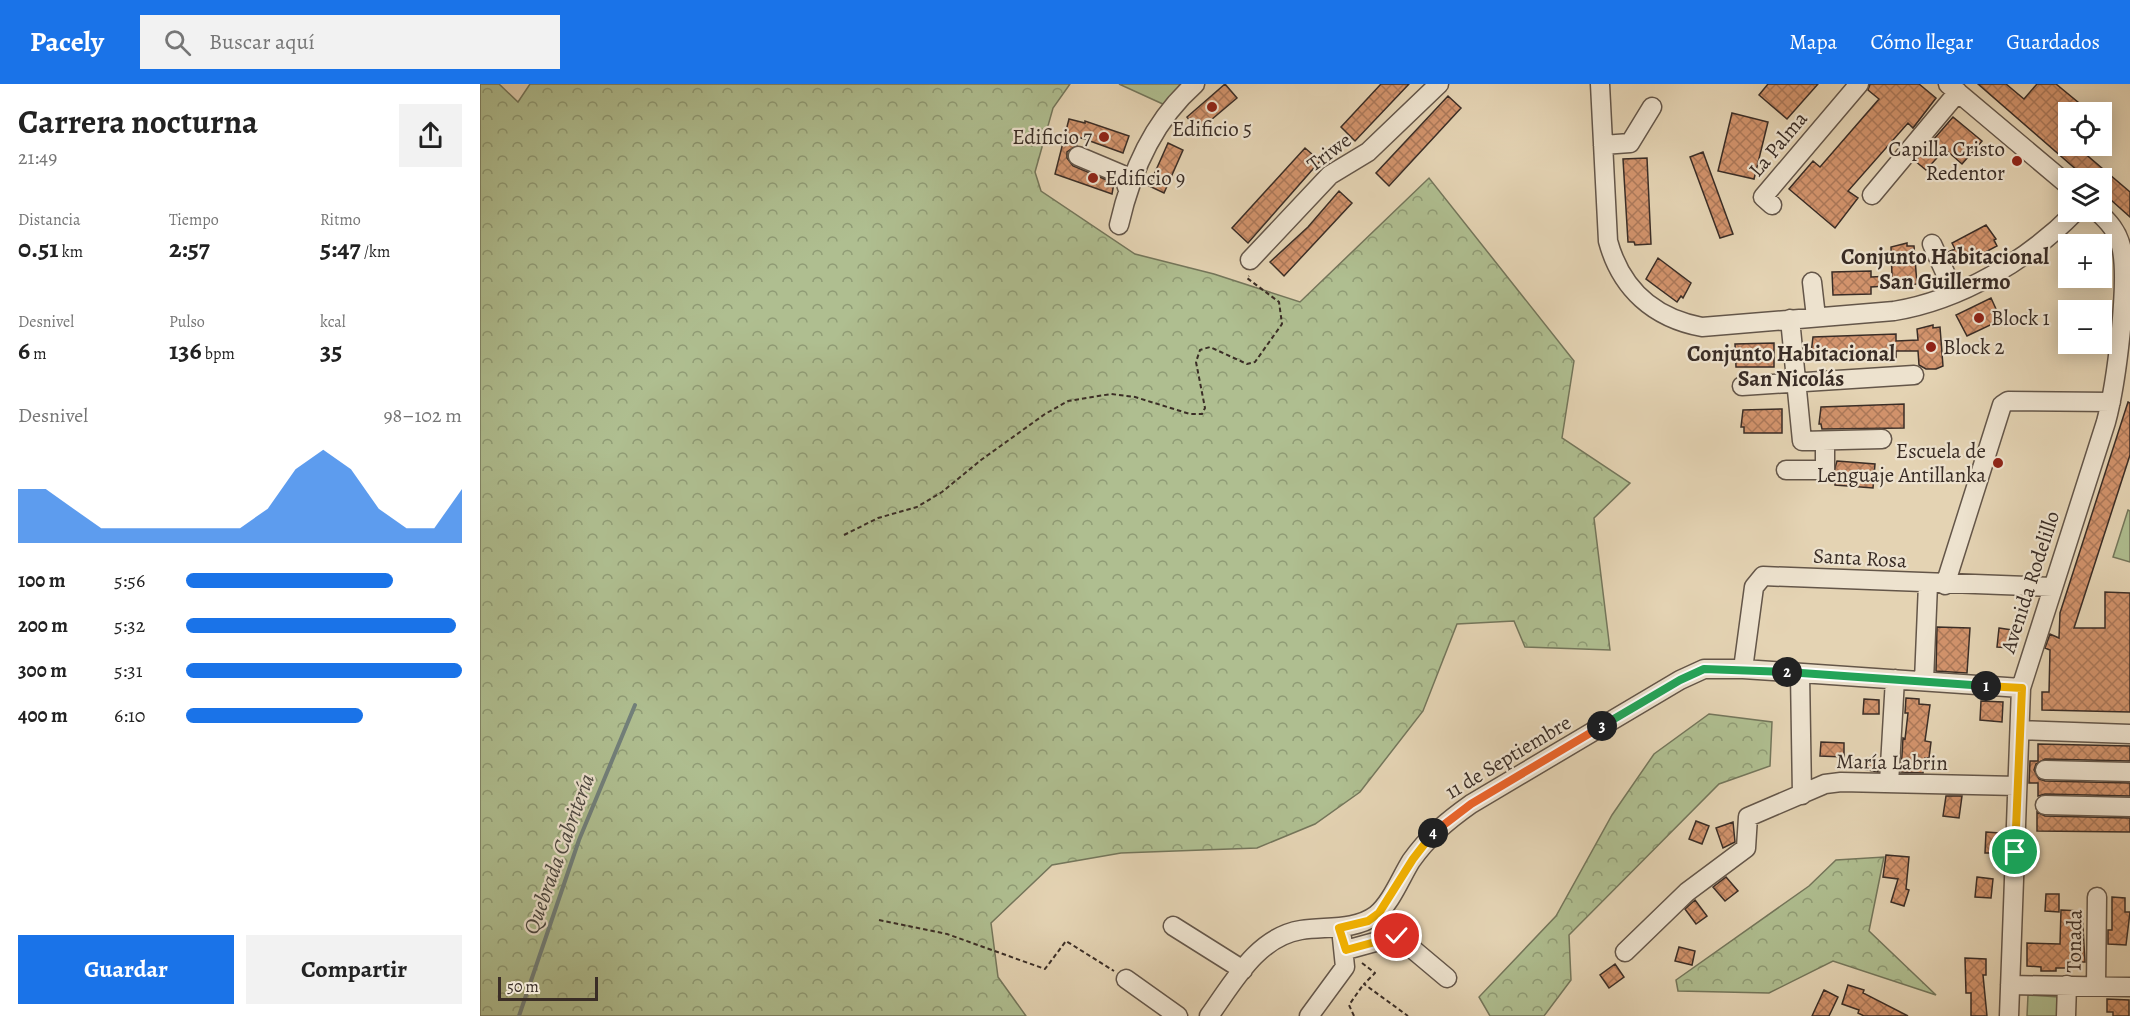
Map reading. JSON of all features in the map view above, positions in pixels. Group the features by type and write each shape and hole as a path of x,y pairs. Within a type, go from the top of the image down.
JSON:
{"street":[{"path":"1119,225 1128,190 1152,138 1174,106 1195,84"},
{"name":"Triwe","path":"1250,260 1330,175 1368,152 1439,84"},
{"path":"1600,84 1608,241 1616,265 1638,297 1661,314 1702,327 1909,309 1954,292 2031,251 2063,222"},
{"name":"La Palma","path":"1772,205 1763,197 1859,84"},
{"path":"1872,195 1953,88 2058,177"},
{"path":"1604,145 1630,143 1652,107"},
{"path":"1078,156 1123,175 1128,190"},
{"name":"Avenida Rodelillo","path":"2009,1016 2022,688 2111,402 2124,277 2124,232 2109,222"},
{"path":"1932,244 1954,292"},
{"path":"1812,282 1816,317"},
{"path":"1790,319 1802,441 1882,439"},
{"path":"1742,386 1914,375"},
{"path":"1924,681 1936,584 2002,405 2008,400 2111,402"},
{"path":"1786,470 1825,470 1825,441"},
{"name":"Santa Rosa","path":"1743,669 1754,587 1763,576 2052,587"},
{"name":"11 de Septiembre","path":"1209,1016 1243,970 1275,938 1300,930 1339,928 1368,921 1379,913 1413,859 1439,827 1471,804 1680,680 1704,669 1743,669 2022,688"},
{"path":"1800,673 1802,795"},
{"path":"1889,783 1895,679"},
{"path":"2020,730 2130,734"},
{"path":"2045,770 2130,772"},
{"name":"María Labrin","path":"1625,952 1687,892 1746,848 1748,817 1825,784 2017,786"},
{"path":"2045,805 2130,807"},
{"name":"Tonada","path":"2096,986 2097,897"},
{"path":"1173,926 1243,970"},
{"path":"1309,1016 1345,967 1346,950 1339,928"},
{"path":"1346,950 1397,936 1447,978"},
{"path":"1126,980 1178,1016"},
{"path":"2010,985 2130,987"},
{"path":"2066,1016 2067,985"}],"path":[{"path":"844,536 878,518 917,507 942,492 981,460 1045,414 1068,401 1111,394 1135,398 1190,414 1202,414 1205,408 1196,362 1200,350 1210,346 1247,364 1255,362 1282,324 1279,302 1247,278 1257,266 1250,260"},
{"path":"879,920 947,934 1045,969 1066,941 1126,980"},
{"path":"1346,950 1375,973 1349,1005 1354,1016"},
{"path":"1364,984 1408,1016"}],"green space":[{"path":"480,84 499,84 518,102 530,84 1070,84 1053,108 1035,172 1041,191 1135,254 1214,274 1300,302 1429,178 1574,361 1562,438 1630,483 1594,518 1610,650 1525,647 1514,621 1457,624 1423,711 1360,792 1315,824 1257,848 1121,853 1052,865 991,923 998,977 1026,1016 480,1016"},
{"path":"1119,84 1185,84 1165,105"},
{"path":"2128,510 2130,511 2130,562 2113,557"},
{"path":"1709,714 1772,722 1770,766 1719,784 1569,935 1571,980 1544,1016 1490,1016 1479,997 1556,916 1612,815 1654,754"},
{"path":"1884,857 1869,931 1936,995 1833,961 1769,993 1678,991 1676,980 1809,886 1836,860"},
{"path":"2028,995 2059,997 2058,1016 2027,1016"}],"building":[{"name":"Edificio 5","path":"1225,84 1237,98 1198,131 1187,117"},
{"path":"1381,84 1409,84 1355,141 1341,127"},
{"path":"1768,84 1818,84 1787,119 1759,95"},
{"path":"1870,84 1919,84 1936,98 1913,128 1908,123 1848,191 1858,198 1835,228 1789,189 1813,161 1820,167 1879,99 1868,90"},
{"path":"1978,84 2006,84 2024,99 2037,84 2056,84 2078,102 2058,102 2058,154"},
{"path":"1448,96 1461,108 1389,186 1376,173"},
{"path":"1732,113 1768,122 1754,179 1718,171"},
{"path":"1953,117 1982,141 1962,164 1945,149 1926,170 1915,161"},
{"path":"1069,119 1085,123 1085,121 1129,136 1123,153 1079,137 1077,145 1067,152 1067,158 1073,166 1114,183 1112,194 1055,174"},
{"path":"1168,143 1183,150 1164,193 1149,186"},
{"path":"1305,148 1320,161 1248,243 1232,228"},
{"path":"1703,152 1733,234 1720,238 1690,157"},
{"path":"2061,156 2088,156 2102,168 2075,168"},
{"path":"1647,158 1651,244 1635,245 1634,242 1628,242 1623,159"},
{"path":"2112,177 2130,192 2130,217 2112,201"},
{"path":"1339,191 1352,203 1284,276 1270,262 1308,227"},
{"name":"Block 1","path":"1986,225 1996,239 1994,240 1997,246 1963,264 1959,258 1952,261 1948,252 1955,249 1952,243"},
{"path":"1907,243 1907,246 1914,246 1917,284 1871,287 1871,294 1833,295 1832,272 1871,271 1871,277 1892,276 1891,247"},
{"path":"1658,258 1691,283 1683,298 1681,296 1677,302 1646,279"},
{"name":"Block 1","path":"1991,298 2001,320 1967,336 1956,315"},
{"path":"1933,325 1933,328 1940,327 1943,366 1936,369 1926,369 1919,365 1918,351 1896,351 1896,358 1813,360 1813,354 1811,354 1813,337 1896,334 1896,341 1918,340 1917,329"},
{"path":"1774,343 1774,367 1736,367 1735,344"},
{"path":"2128,402 2130,403 2130,455 2074,628 2105,628 2105,592 2130,593 2130,712 2042,710 2042,692 2049,692 2050,650 2045,648 2050,634 2059,638 2060,613"},
{"path":"1904,404 1904,428 1822,429 1819,424 1821,407"},
{"path":"1782,409 1782,433 1744,433 1744,427 1741,427 1743,410"},
{"path":"1837,461 1875,464 1873,488 1835,485 1835,478 1832,478"},
{"path":"1937,627 1970,628 1967,673 1936,671"},
{"path":"1999,628 2012,630 2011,648 1997,647"},
{"path":"1906,698 1919,699 1919,704 1930,705 1925,741 1931,742 1929,758 1925,758 1923,773 1901,772 1903,738 1905,739 1908,713 1905,713"},
{"path":"1864,699 1879,700 1879,714 1863,714"},
{"path":"1981,701 2003,702 2002,722 1980,720"},
{"path":"1821,742 1844,743 1844,757 1820,756"},
{"path":"2038,744 2130,746 2130,761 2045,759 2036,764 2034,770 2039,779 2045,781 2130,783 2130,796 2045,794 2038,796 2038,783 2029,783 2030,761 2038,761"},
{"path":"1854,759 1879,761 1878,772 1853,767"},
{"path":"1946,796 1962,796 1959,818 1943,816"},
{"path":"2037,812 2045,816 2130,818 2130,832 2037,831"},
{"path":"1696,821 1709,826 1702,844 1689,839"},
{"path":"1733,822 1735,842 1723,848 1716,828"},
{"path":"1986,832 1999,833 1999,853 1985,853"},
{"path":"1886,855 1909,857 1906,889 1909,890 1904,906 1891,902 1898,879 1883,877"},
{"path":"1726,877 1738,891 1725,901 1713,887"},
{"path":"1977,877 1993,879 1991,898 1975,897"},
{"path":"2046,894 2059,894 2059,912 2045,911"},
{"path":"2112,897 2125,898 2125,912 2130,912 2126,945 2108,944 2108,930 2112,930"},
{"path":"1695,900 1707,916 1696,924 1685,909"},
{"path":"2061,910 2082,911 2085,962 2072,962 2072,968 2056,968 2056,971 2041,971 2041,967 2027,966 2027,943 2060,944"},
{"path":"1679,947 1695,951 1692,965 1675,961"},
{"path":"1965,958 1986,959 1986,975 1983,975 1987,1016 1971,1016 1971,993 1966,993"},
{"path":"1615,964 1624,977 1609,988 1600,975"},
{"path":"1848,985 1864,990 1863,993 1908,1016 1864,1016 1858,1013 1859,1010 1842,1004"},
{"path":"1824,990 1838,997 1829,1016 1812,1016"},
{"path":"2107,999 2129,1000 2129,1016 2113,1016 2113,1012 2107,1012"}],"waterway":[{"name":"Quebrada Cabritería","path":"519,1016 579,840 635,705"}],"place":[{"name":"Edificio 5","path":"1212,107"},
{"name":"Edificio 7","path":"1104,137"},
{"name":"Capilla Cristo Redentor","path":"2017,161"},
{"name":"Edificio 9","path":"1093,178"},
{"name":"Block 1","path":"1979,318"},
{"name":"Block 2","path":"1931,347"},
{"name":"Escuela de Lenguaje Antillanka","path":"1998,463"}],"district":[{"name":"Conjunto Habitacional San Guillermo","path":"1945,270"},
{"name":"Conjunto Habitacional San Nicolás","path":"1791,366"}],"route":[{"path":"1397,936 1346,950 1339,928 1368,921 1379,913 1413,859 1439,827 1471,804 1680,680 1704,669 1743,669 2022,688 2015,852"}]}
